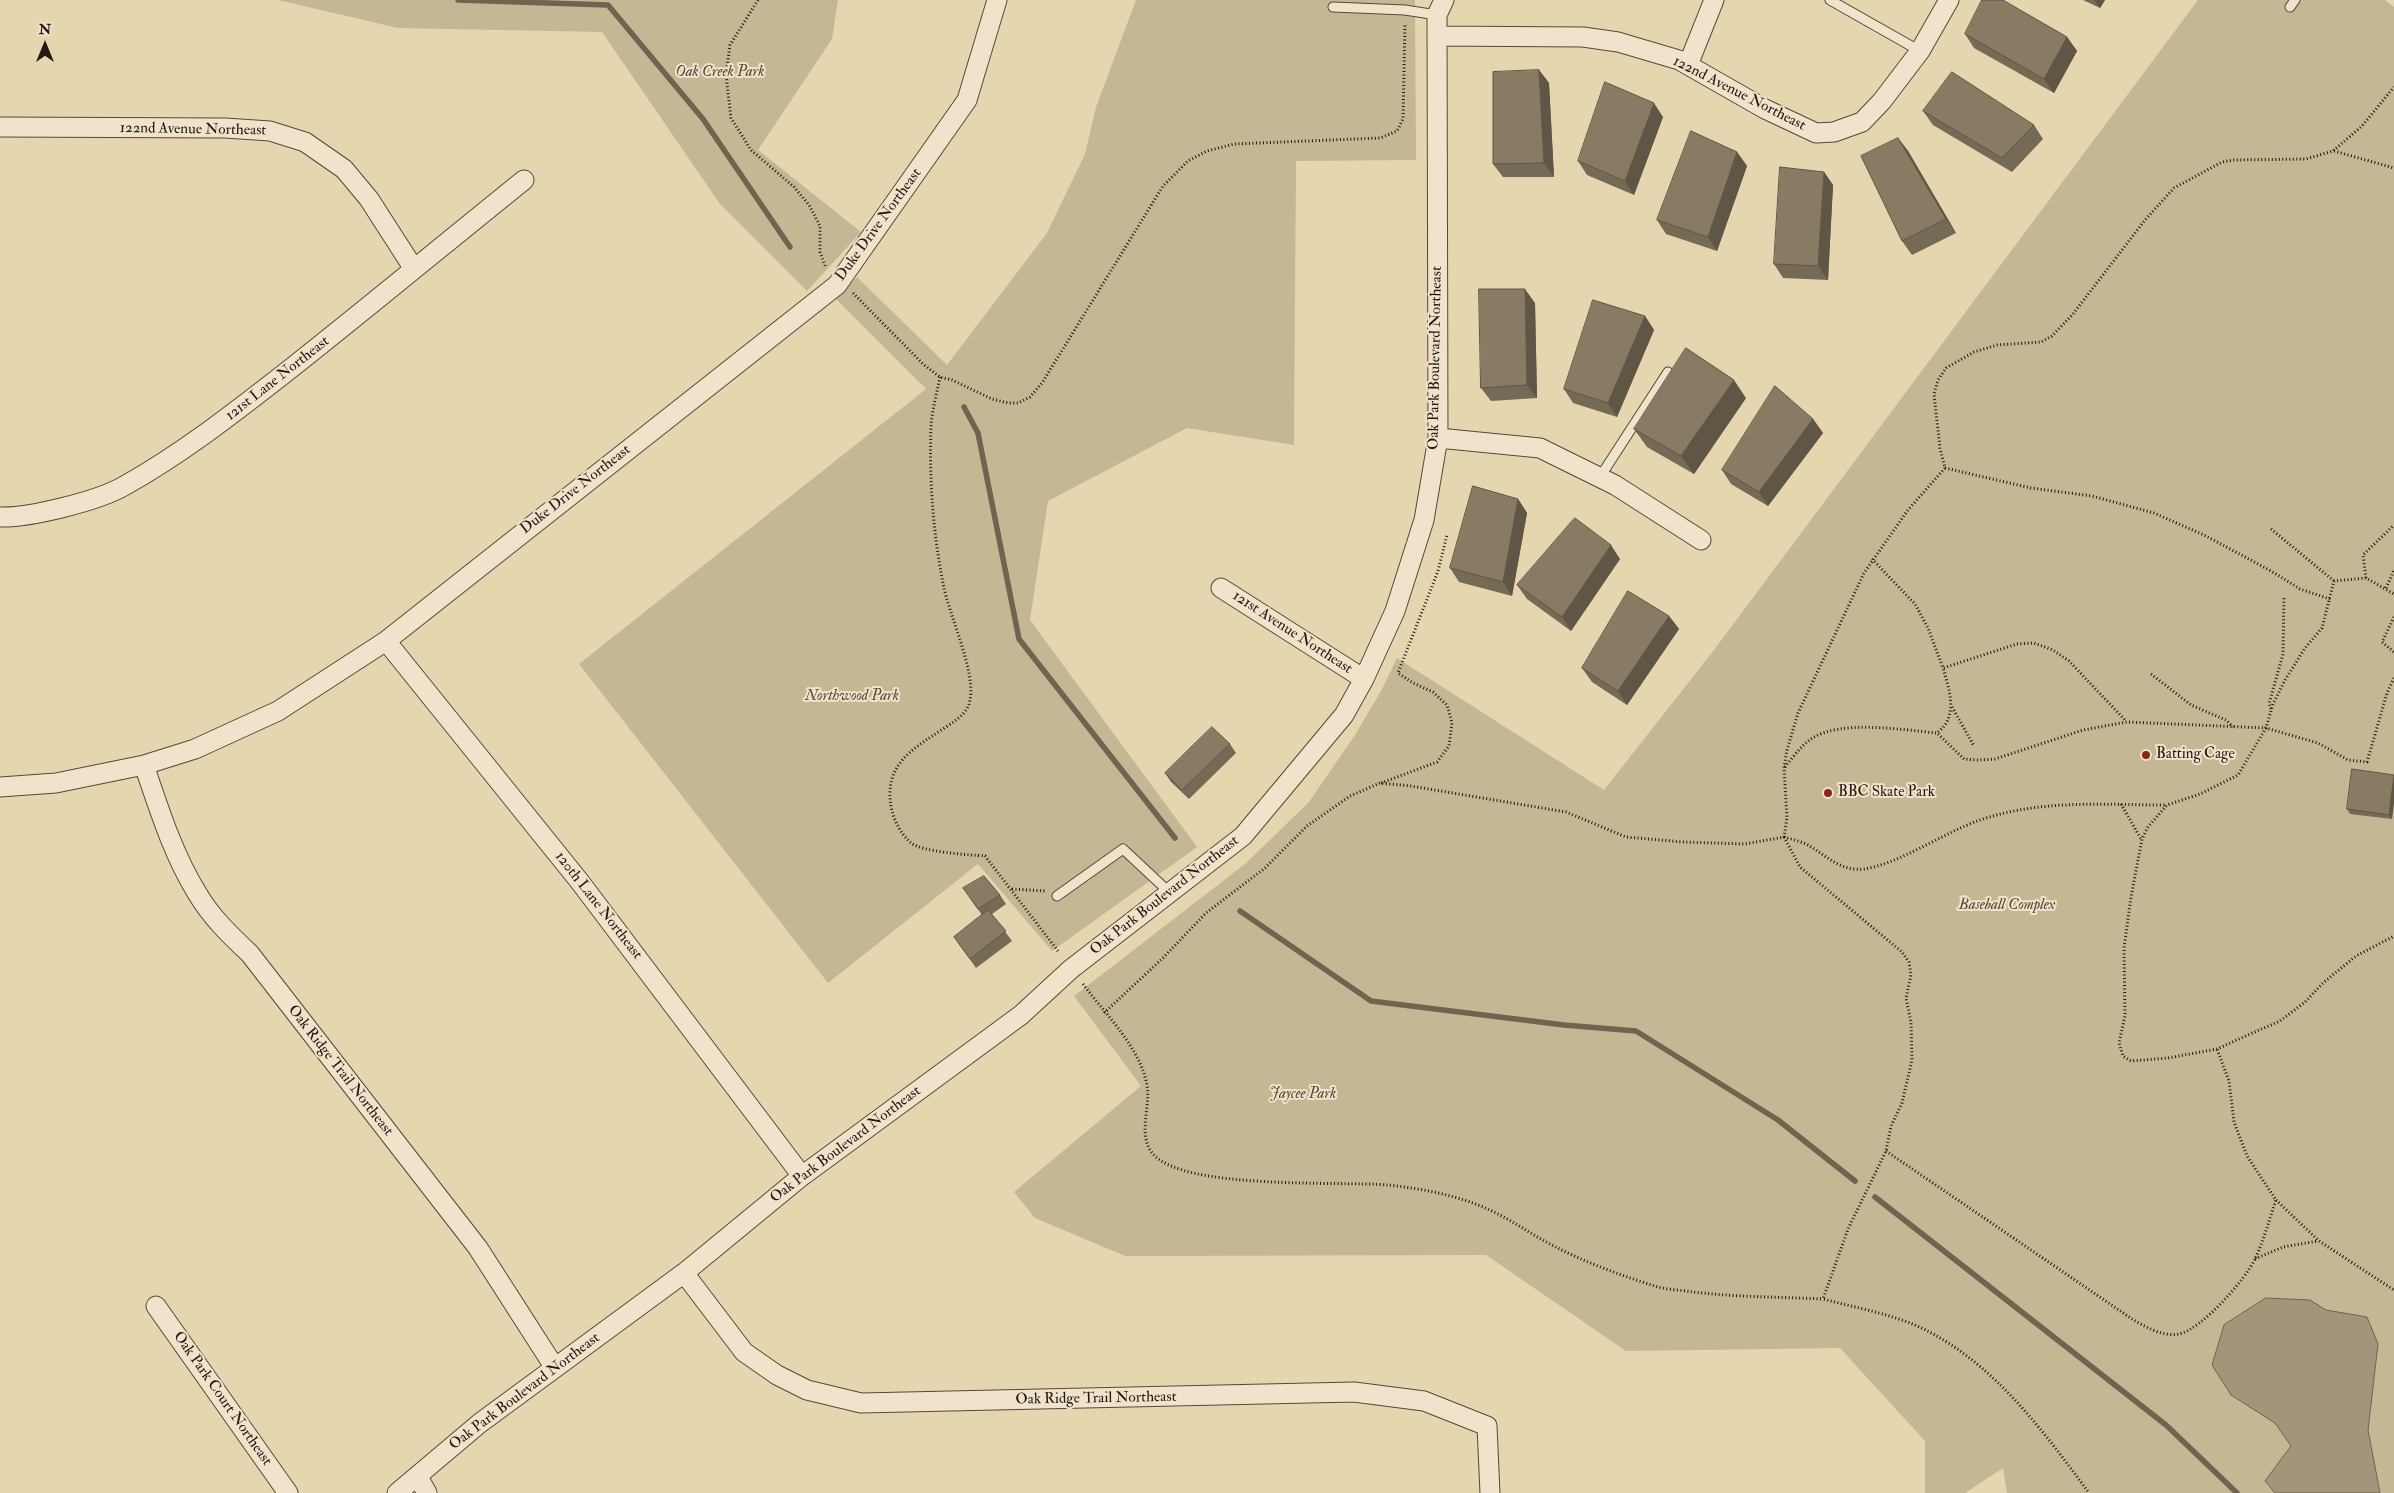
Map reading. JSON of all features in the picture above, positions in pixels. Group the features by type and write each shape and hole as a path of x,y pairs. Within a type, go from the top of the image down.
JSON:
{"street":[{"name":"Duke Drive Northeast","path":"0,787 56,783 144,766 194,749 278,711 386,641 830,290 840,280 967,100 997,0"},
{"path":"1688,65 1714,0"},
{"path":"1920,51 1948,0"},
{"name":"Oak Park Boulevard Northeast","path":"397,1493 480,1423 684,1272 802,1176 1021,1015 1071,970 1243,836 1344,715 1364,679 1395,611 1424,520 1438,438 1437,5"},
{"name":"122nd Avenue Northeast","path":"1437,36 1583,37 1618,42 1679,60 1764,109 1816,133 1834,132 1862,122 1882,101 1920,51"},
{"name":"122nd Avenue Northeast","path":"0,127 225,128 270,131 305,142 344,169 369,199 414,269"},
{"name":"121st Lane Northeast","path":"0,517 15,518 70,505 123,487 217,426 524,180"},
{"path":"1438,438 1540,448 1600,477 1701,540"},
{"name":"121st Avenue Northeast","path":"1221,588 1364,679"},
{"name":"120th Lane Northeast","path":"386,641 580,882 802,1176"},
{"name":"Oak Ridge Trail Northeast","path":"144,766 168,836 196,893 219,924 250,954 478,1248 555,1368"},
{"name":"Oak Ridge Trail Northeast","path":"684,1272 744,1352 777,1375 807,1390 861,1403 1354,1392 1424,1401 1487,1426 1490,1493"},
{"name":"Oak Park Court Northeast","path":"156,1306 288,1493"},
{"path":"418,1477 428,1493"}],"lane":[{"path":"1830,0 1920,51"},
{"path":"1333,7 1405,10 1437,5"},
{"path":"1600,477 1668,372"},
{"path":"1057,896 1123,849 1169,892"}],"path":[{"path":"758,0 730,45 726,76 731,118 751,150 794,187 809,205 820,226 820,252 824,267 840,280 923,364 940,377 952,380 992,399 1008,403 1018,403 1030,397 1042,383 1163,186 1188,161 1207,151 1234,144 1380,138 1398,131 1403,119 1405,10"},
{"path":"1945,468 1940,448 1934,394 1938,380 1946,368 1974,352 1997,345 2041,342 2052,336 2073,314 2163,199 2174,188 2222,162 2234,160 2306,159 2334,151 2362,126 2394,86"},
{"path":"2334,151 2394,168"},
{"path":"940,377 931,424 934,523 948,606 969,672 970,701 962,716 907,754 896,768 891,782 890,795 897,826 912,844 950,853 985,856 1058,951"},
{"path":"1823,1299 1848,1229 1886,1151 1891,1126 1902,1103 1912,1060 1911,1022 1906,998 1911,975 1909,962 1892,942 1800,867 1784,837 1787,818 1784,768 1787,750 1798,713 1844,613 1872,559 1908,510 1945,468"},
{"path":"1945,468 2031,488 2092,496 2154,513 2206,536 2300,589 2330,599"},
{"path":"2366,578 2363,555 2394,525"},
{"path":"2271,529 2334,581 2366,578 2394,594"},
{"path":"1104,1013 1163,958 1206,913 1265,868 1307,826 1350,796 1437,762 1449,746 1452,723 1447,705 1433,692 1413,683 1398,673 1438,570 1447,535"},
{"path":"1872,559 1914,604 1928,628 1943,668 1952,706 1974,746"},
{"path":"2386,588 2394,570"},
{"path":"1380,783 1412,786 1559,810 1585,818 1626,837 1683,842 1745,844 1784,837 1806,844 1844,867 1864,869 1893,860 1980,820 2052,805 2167,805 2200,794 2238,775 2266,728 2284,680 2305,648 2322,628 2334,581"},
{"path":"2272,709 2269,704 2283,654 2284,597"},
{"path":"2394,617 2382,642 2394,652"},
{"path":"1943,668 2017,644 2034,643 2052,650 2069,661 2126,722"},
{"path":"2151,674 2191,705 2226,720 2233,727"},
{"path":"1784,768 1811,738 1832,730 1885,729 1938,733 1964,759 1978,760 1995,759 2083,730 2126,722 2266,728 2318,743 2348,760 2367,762 2387,693 2394,678"},
{"path":"1938,733 1942,729 1952,706"},
{"path":"2120,804 2142,839"},
{"path":"2167,805 2148,828 2142,839 2131,897 2124,948 2125,1016 2119,1043 2123,1056 2131,1061 2168,1058 2217,1049 2280,1021 2306,1002 2323,983 2356,956 2394,936"},
{"path":"1012,889 1047,891 1057,896"},
{"path":"1082,984 1138,1061 1147,1084 1149,1101 1145,1139 1153,1154 1171,1168 1200,1176 1284,1182 1388,1185 1441,1192 1495,1212 1555,1247 1660,1288 1718,1295 1823,1299 1913,1325 1951,1346 1983,1370 2015,1400 2090,1493"},
{"path":"2217,1049 2228,1080 2234,1122 2247,1156 2276,1200 2319,1241 2394,1290"},
{"path":"1886,1151 1943,1192 2150,1330 2168,1334 2180,1334 2197,1325 2224,1298 2255,1260 2276,1200"},
{"path":"2255,1260 2283,1246 2319,1241"}],"green space":[{"name":"Oak Creek Park","path":"278,0 838,0 832,39 758,150 861,232 807,291 720,204 602,32 398,28"},
{"name":"Northwood Park","path":"1136,0 1415,0 1416,160 1296,161 1294,445 1187,428 1048,501 1030,620 1197,847 1052,951 978,864 828,983 579,664 926,389 836,299 857,277 947,365 1047,233 1085,154 1096,107"},
{"name":"Baseball Complex","path":"2198,0 2385,0 2394,7 2394,1493 2007,1493 2003,1468 1965,1493 1925,1493 1925,1441 1840,1348 1626,1351 1486,1255 1125,1256 1035,1218 1014,1192 1141,1086 1074,996 1245,864 1309,802 1355,735 1381,691 1397,658 1604,790 1714,650"}],"shaded area":[{"path":"2266,1298 2310,1300 2326,1310 2367,1317 2378,1344 2368,1430 2380,1493 2275,1493 2265,1481 2291,1446 2275,1423 2231,1395 2212,1365 2224,1325"}],"building":[{"path":"1982,0 2003,0 2067,37 2044,79 1965,34"},
{"path":"1539,70 1544,163 1493,164 1493,72"},
{"path":"1952,72 2034,125 2002,158 1923,111"},
{"path":"1605,82 1654,103 1625,181 1578,161"},
{"path":"1691,131 1737,152 1708,237 1657,220"},
{"path":"1898,138 1946,219 1902,241 1861,156"},
{"path":"1780,167 1824,172 1818,266 1774,264"},
{"path":"1479,289 1525,289 1527,385 1481,388"},
{"path":"1593,300 1645,316 1608,403 1564,389"},
{"path":"1686,348 1734,380 1681,456 1634,429"},
{"path":"1775,386 1813,419 1759,492 1722,470"},
{"path":"1473,486 1518,499 1503,582 1450,568"},
{"path":"1575,518 1611,545 1562,617 1517,585"},
{"path":"1628,591 1669,616 1618,691 1582,668"},
{"path":"1212,727 1230,744 1182,790 1165,773"},
{"path":"2352,769 2394,775 2389,815 2347,809"},
{"path":"984,876 1000,895 978,909 963,888"},
{"path":"988,910 1006,931 970,959 954,937"}],"waterway":[{"path":"458,0 608,5 703,119 790,247"},
{"path":"964,407 978,433 1019,639 1175,838"},
{"path":"1240,911 1371,1001 1564,1025 1636,1031 1778,1120 1855,1181"},
{"path":"1875,1197 2166,1425 2237,1493"}],"place":[{"name":"Batting Cage","path":"2146,755"},
{"name":"BBC Skate Park","path":"1828,793"}],"park label":[{"name":"Jaycee Park","path":"1303,1095"}]}
